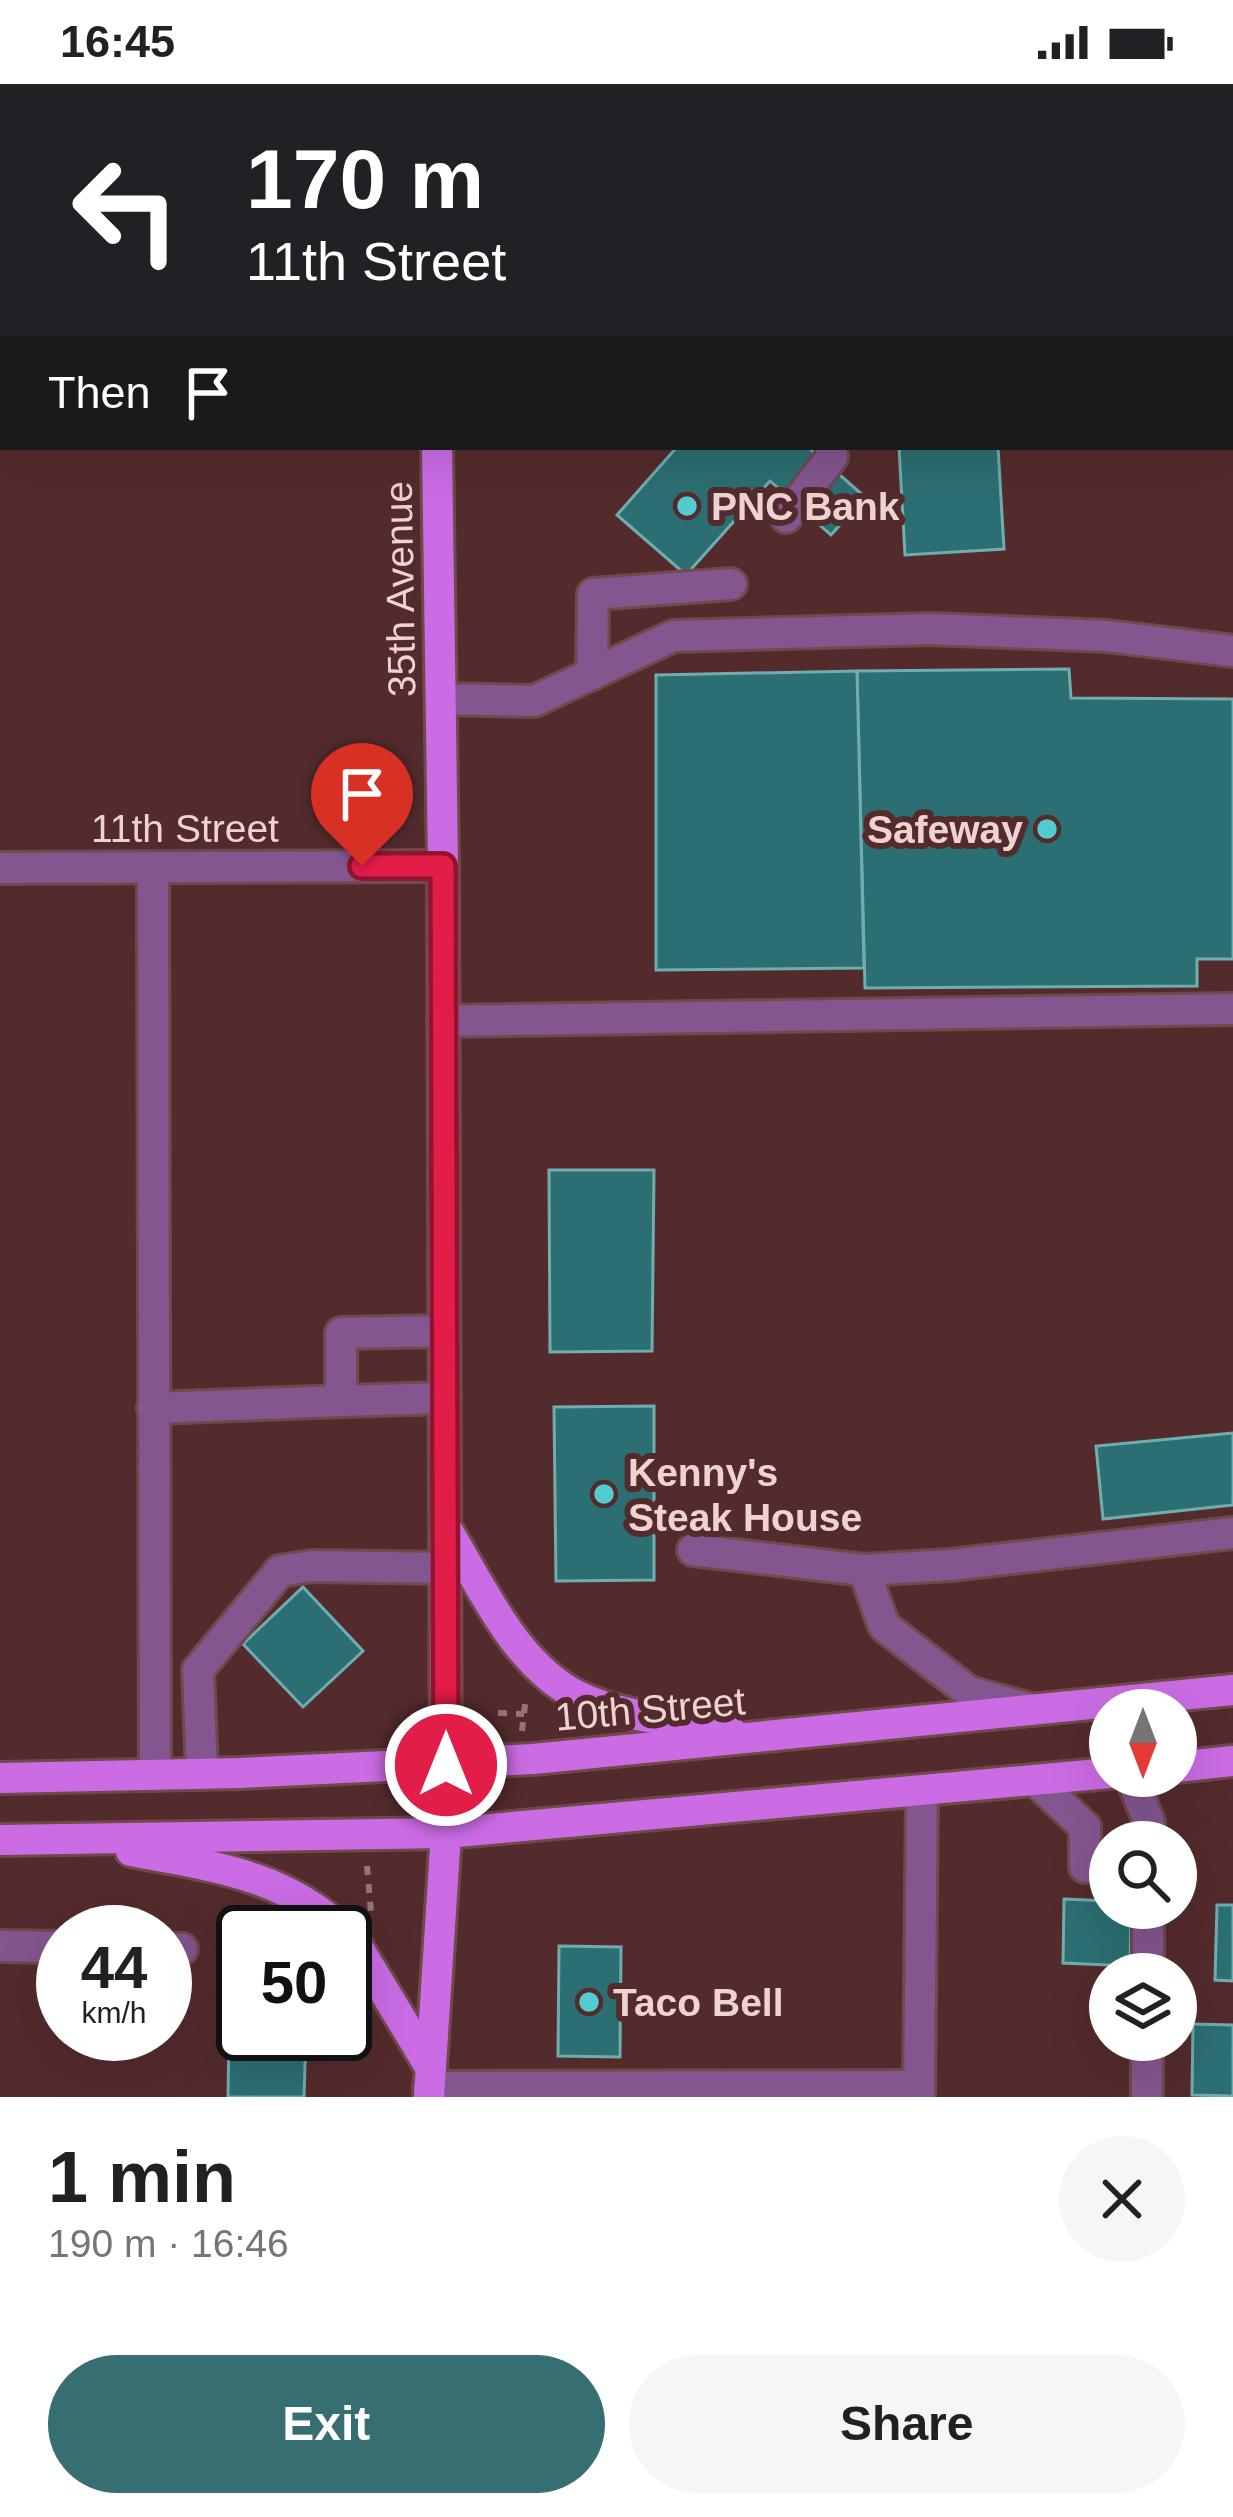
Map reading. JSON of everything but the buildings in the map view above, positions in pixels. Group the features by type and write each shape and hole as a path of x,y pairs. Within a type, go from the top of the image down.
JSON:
{"main road":[{"name":"35th Avenue","path":"430,2084 446,1833 437,450"},
{"path":"445,1526 528,1657 576,1695 649,1717 777,1737"},
{"name":"10th Street","path":"0,1778 446,1765 1233,1690"},
{"path":"1197,1765 1233,1761"},
{"path":"0,1840 446,1833 1089,1775"},
{"path":"67,1838 249,1874 315,1905"},
{"path":"372,1975 430,2084"}],"street":[{"path":"786,517 832,457 831,450"},
{"path":"592,674 593,594 731,584"},
{"path":"441,699 534,701 673,636 932,629 1107,636 1233,651"},
{"name":"11th Street","path":"0,868 443,866"},
{"path":"153,867 154,1775"},
{"path":"443,1021 1233,1009"},
{"path":"341,1401 341,1333 444,1330"},
{"path":"153,1408 445,1398"},
{"path":"693,1550 864,1570 1233,1534"},
{"path":"202,1774 198,1670 280,1571 312,1566 445,1568"},
{"path":"864,1570 884,1627 969,1692 1034,1709"},
{"path":"1036,1781 1085,1827 1085,1867"},
{"path":"430,2084 919,2091 922,1791"},
{"path":"0,1946 36,1947"},
{"path":"1147,2061 1147,2097"}],"path":[{"path":"521,1746 526,1694"},
{"path":"498,1713 524,1714"},
{"path":"364,1905 369,1890 367,1866"},
{"path":"369,1890 384,1890"}],"place":[{"name":"PNC Bank","path":"687,506"},
{"name":"Safeway","path":"1047,829"},
{"name":"Kenny's Steak House","path":"604,1494"},
{"name":"Taco Bell","path":"589,2002"}],"route":[{"path":"362,866 443,866 446,1765"}]}
